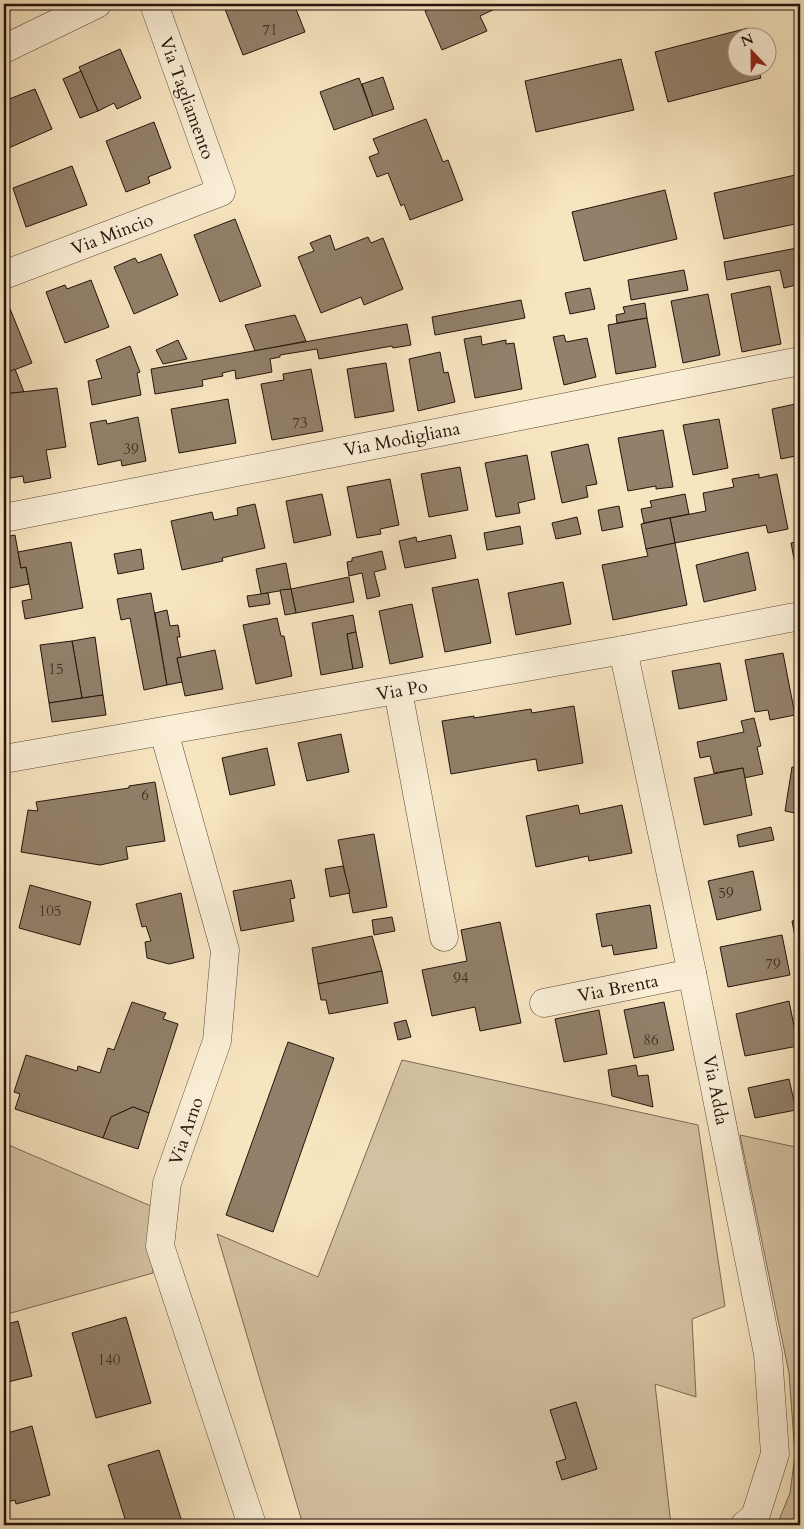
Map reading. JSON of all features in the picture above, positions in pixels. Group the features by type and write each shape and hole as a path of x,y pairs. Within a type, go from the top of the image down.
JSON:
{"street":[{"path":"4,49 97,4"},
{"name":"Via Tagliamento","path":"154,4 221,192"},
{"name":"Via Mincio","path":"4,275 221,192"},
{"name":"Via Modigliana","path":"4,518 800,361"},
{"name":"Via Po","path":"4,759 398,691 800,616"},
{"name":"Via Adda","path":"623,650 692,973 768,1354 775,1454 755,1517 745,1525"},
{"path":"398,691 444,937"},
{"name":"Via Arno","path":"164,732 225,950 217,1041 167,1183 160,1246 252,1525"},
{"name":"Via Brenta","path":"544,1003 692,973"}],"shaded area":[{"path":"402,1060 698,1125 725,1306 692,1319 696,1397 655,1384 671,1525 303,1525 217,1234 318,1277"},
{"path":"740,1135 800,1148 800,1525 777,1525 790,1493 795,1455 789,1373"},
{"path":"4,1143 151,1206 153,1273 4,1315"}],"building":[{"path":"223,4 294,4 305,32 243,55"},
{"path":"440,4 497,4 499,7 480,16 487,31 442,50 425,11"},
{"path":"726,34 726,78 761,78 668,102 655,52"},
{"path":"120,49 141,98 117,109 114,103 98,111 79,67"},
{"path":"621,59 634,110 536,132 525,81"},
{"path":"81,71 98,111 80,118 63,79"},
{"path":"383,77 394,109 373,116 362,84"},
{"path":"359,78 373,116 334,130 320,92"},
{"path":"35,89 52,129 4,150 4,101"},
{"path":"426,119 443,162 448,160 463,200 410,220 404,204 401,206 388,173 377,177 369,157 379,153 373,139"},
{"path":"154,122 171,168 148,177 150,183 126,192 106,141"},
{"path":"72,166 87,205 26,227 13,188"},
{"path":"800,174 800,223 724,239 714,193"},
{"path":"665,190 677,239 584,261 572,212"},
{"path":"235,219 261,286 220,302 194,235"},
{"path":"330,235 335,250 368,237 371,243 383,238 403,289 364,305 361,297 321,313 298,257 314,251 310,243"},
{"path":"797,248 800,284 784,288 780,270 727,280 724,262"},
{"path":"161,254 178,295 134,314 114,267 135,258 138,263"},
{"path":"684,270 688,290 631,300 628,280"},
{"path":"91,280 109,327 65,343 46,292 65,285 67,289"},
{"path":"770,286 781,344 742,352 731,294"},
{"path":"590,288 595,309 570,314 565,293"},
{"path":"708,294 720,355 683,363 671,301"},
{"path":"6,299 32,363 4,374 4,300"},
{"path":"521,300 525,318 435,335 432,317"},
{"path":"645,303 647,318 617,323 616,315 625,313 623,307"},
{"path":"295,315 306,341 255,351 245,325"},
{"path":"647,318 656,367 616,374 608,325"},
{"path":"407,324 411,345 393,348 392,346 319,359 317,349 280,355 280,357 270,359 272,372 236,379 235,370 222,373 223,376 202,380 203,386 155,394 151,369"},
{"path":"564,335 566,342 587,338 596,377 564,385 553,337"},
{"path":"481,336 482,345 506,340 506,344 514,343 522,389 475,398 464,339"},
{"path":"178,340 187,359 163,364 156,350"},
{"path":"130,346 140,372 137,373 141,395 92,405 88,381 102,378 96,360"},
{"path":"440,352 444,373 448,372 455,402 418,411 409,359"},
{"path":"386,363 394,411 355,418 347,369"},
{"path":"15,369 24,392 4,394 4,374"},
{"path":"311,369 323,431 272,440 261,384 284,380 283,374"},
{"path":"57,388 66,447 46,450 51,478 24,483 23,476 5,479 4,394"},
{"path":"228,399 236,443 179,453 171,409"},
{"path":"800,403 800,455 781,459 772,409"},
{"path":"138,417 146,461 122,466 121,460 98,465 90,423 106,420 107,424"},
{"path":"719,419 728,468 693,475 683,425"},
{"path":"663,430 673,487 656,489 656,486 628,491 618,438"},
{"path":"588,444 597,484 586,486 588,497 562,503 551,452"},
{"path":"527,455 535,499 518,503 520,513 496,517 485,463"},
{"path":"460,467 468,510 429,517 421,474"},
{"path":"759,474 759,478 777,474 788,529 768,533 766,525 675,543 670,518 706,511 703,493 734,487 732,479"},
{"path":"390,479 399,525 380,529 381,534 357,538 347,487"},
{"path":"322,494 331,535 294,543 286,501"},
{"path":"685,494 689,514 644,523 641,509 652,507 650,501"},
{"path":"255,504 265,548 222,558 223,561 182,570 171,521 212,512 214,520 238,515 237,508"},
{"path":"619,506 623,527 602,531 598,510"},
{"path":"577,517 581,534 556,539 552,523"},
{"path":"670,518 675,543 646,549 641,524"},
{"path":"796,523 800,523 800,541"},
{"path":"520,526 523,544 487,550 484,533"},
{"path":"15,535 21,568 26,567 29,584 5,589 4,537"},
{"path":"451,535 456,558 405,568 399,541 416,537 417,542"},
{"path":"800,541 800,574 797,575 791,543"},
{"path":"71,542 83,608 25,619 22,601 32,599 26,567 21,568 18,552"},
{"path":"675,543 687,605 613,620 602,565 648,556 646,549"},
{"path":"141,549 144,569 118,574 114,554"},
{"path":"382,551 386,569 374,572 380,596 367,599 362,573 349,576 347,562 352,561 352,558"},
{"path":"748,552 756,590 704,602 696,565"},
{"path":"286,563 291,589 261,594 256,569"},
{"path":"349,577 354,602 296,613 291,589"},
{"path":"478,579 491,643 445,652 432,588"},
{"path":"563,582 571,624 516,635 508,593"},
{"path":"291,589 296,613 285,615 280,590"},
{"path":"151,593 167,685 144,690 130,618 121,620 117,599"},
{"path":"268,593 270,604 249,607 247,596"},
{"path":"412,604 423,657 390,664 379,611"},
{"path":"167,610 170,626 178,625 180,637 177,637 181,657 177,658 182,682 167,685 155,613"},
{"path":"353,615 356,632 347,634 353,669 321,675 312,623"},
{"path":"277,618 281,636 284,636 292,676 256,684 243,625"},
{"path":"356,632 363,667 353,669 347,634"},
{"path":"95,637 103,695 82,698 72,641"},
{"path":"72,641 82,698 49,703 40,645"},
{"path":"215,650 223,689 185,696 177,658"},
{"path":"783,653 795,715 770,720 768,710 755,712 745,660"},
{"path":"720,663 727,700 679,709 672,671"},
{"path":"103,695 106,715 52,722 49,703"},
{"path":"574,706 583,763 538,771 536,759 451,774 442,721 531,709 532,713"},
{"path":"754,718 761,746 757,747 763,774 744,778 743,768 714,773 710,756 700,758 697,742 744,732 741,721"},
{"path":"341,734 349,772 307,781 298,743"},
{"path":"267,748 275,785 230,795 222,758"},
{"path":"792,767 800,769 800,814 785,811"},
{"path":"743,768 752,815 704,825 694,778"},
{"path":"155,782 165,841 126,847 128,859 100,865 21,852 28,810 38,811 36,802 129,788 129,786"},
{"path":"578,805 580,814 622,805 632,853 589,861 588,856 536,867 526,816"},
{"path":"771,827 774,840 739,847 737,835"},
{"path":"374,834 387,907 353,913 338,840"},
{"path":"343,866 350,893 330,897 325,869"},
{"path":"753,871 761,910 717,920 708,881"},
{"path":"291,880 295,898 290,899 294,921 241,931 233,891"},
{"path":"30,885 91,902 80,945 19,928"},
{"path":"181,893 194,958 169,964 147,958 145,942 151,941 146,926 142,927 136,904"},
{"path":"650,905 657,948 614,955 612,945 602,947 596,914"},
{"path":"392,917 395,931 374,935 372,920"},
{"path":"800,920 800,941 796,942 792,921"},
{"path":"500,922 521,1023 480,1031 475,1007 432,1016 422,970 467,961 461,930"},
{"path":"782,935 790,975 728,987 720,947"},
{"path":"372,936 382,971 318,984 312,948"},
{"path":"382,971 388,1003 329,1014 326,1000 321,1000 318,984"},
{"path":"789,1001 798,1046 745,1056 736,1014"},
{"path":"132,1002 166,1013 163,1019 178,1024 149,1113 133,1107 111,1117 103,1138 15,1109 20,1094 14,1092 26,1055 77,1071 78,1066 100,1073 108,1048 114,1050"},
{"path":"664,1002 674,1050 634,1058 624,1010"},
{"path":"599,1010 607,1054 564,1062 555,1019"},
{"path":"406,1020 411,1037 398,1040 394,1023"},
{"path":"288,1042 334,1058 273,1232 226,1215"},
{"path":"636,1065 638,1076 648,1075 653,1107 612,1096 608,1070"},
{"path":"789,1079 796,1110 755,1118 748,1088"},
{"path":"133,1107 149,1113 138,1149 103,1138 111,1117"},
{"path":"126,1317 151,1403 96,1418 72,1333"},
{"path":"18,1321 32,1376 4,1383 4,1325"},
{"path":"576,1402 597,1469 562,1480 556,1462 566,1459 550,1410"},
{"path":"32,1426 50,1495 16,1504 15,1500 4,1503 4,1434"},
{"path":"159,1450 183,1525 127,1525 108,1465"}]}
